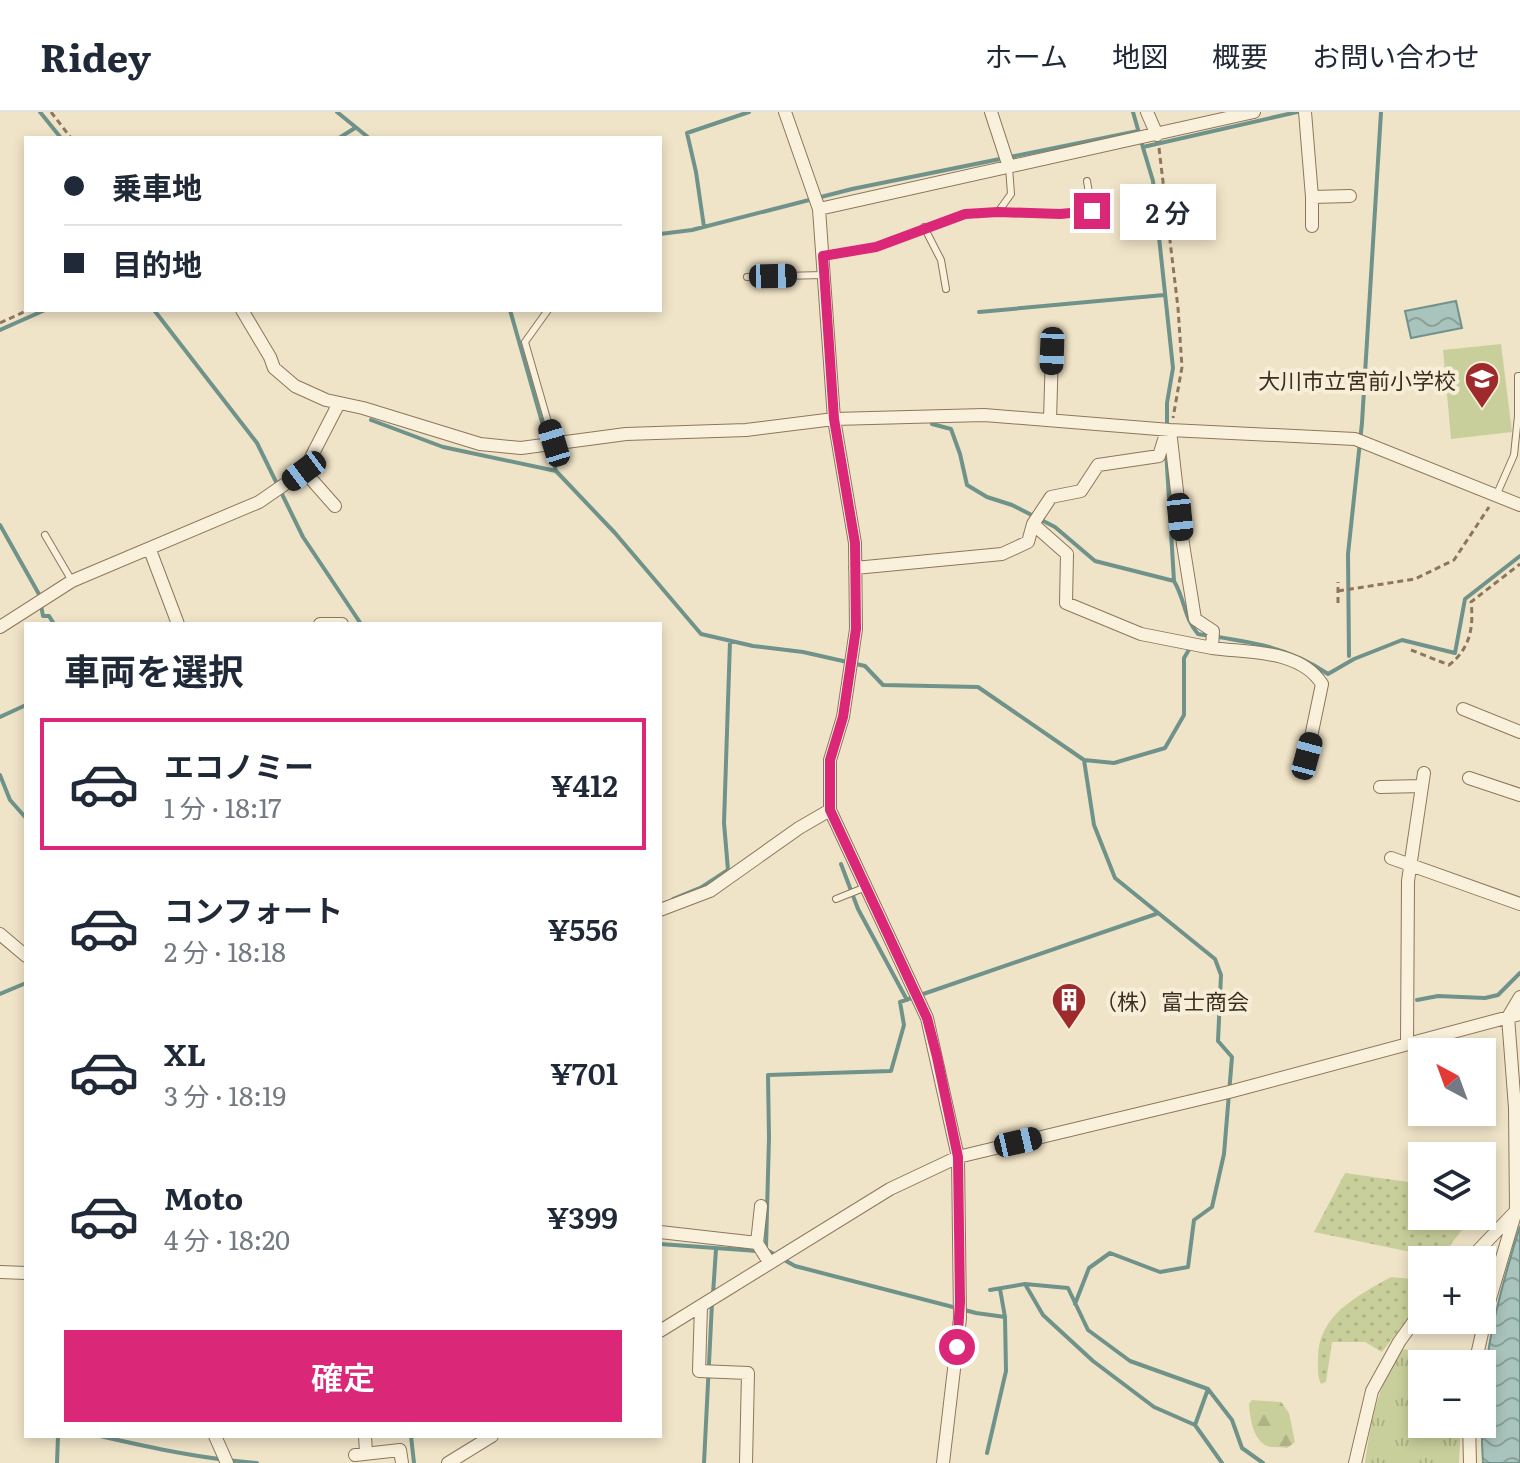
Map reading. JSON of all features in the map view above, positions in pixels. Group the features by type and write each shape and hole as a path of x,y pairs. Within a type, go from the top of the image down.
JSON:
{"street":[{"path":"785,112 817,202 834,419 855,543 856,629 843,717 830,760 830,810 861,889 927,1018 958,1157 960,1318 943,1463"},
{"path":"991,112 1009,167"},
{"path":"1147,112 1158,142"},
{"path":"817,202 1158,142 1254,112"},
{"path":"1305,113 1312,226"},
{"path":"1312,197 1350,196"},
{"path":"243,312 274,368 295,386 326,400 480,444 521,448 626,434 746,430 834,419 984,415 1360,441 1520,505"},
{"path":"1050,420 1052,351"},
{"path":"0,627 72,581 259,502 304,471 339,403"},
{"path":"855,568 1002,554 1028,542 1033,524 1051,497 1081,491 1098,465 1159,456 1168,430"},
{"path":"1168,430 1195,619 1213,631 1212,648"},
{"path":"304,471 335,506"},
{"path":"1033,524 1067,554 1066,603 1141,634 1212,648 1278,656 1314,671 1322,684 1307,756"},
{"path":"150,550 177,622"},
{"path":"1463,709 1520,732"},
{"path":"1469,778 1520,795"},
{"path":"1380,787 1423,780 1410,865 1407,1044"},
{"path":"663,903 710,891 799,828 830,810"},
{"path":"1391,858 1520,904"},
{"path":"0,934 24,954"},
{"path":"1478,1350 1516,1211 1514,1015 1520,997"},
{"path":"662,1330 701,1306 768,1253 958,1157 1229,1092 1514,1015"},
{"path":"761,1206 768,1253"},
{"path":"1482,1246 1516,1211"},
{"path":"662,1232 768,1253"},
{"path":"0,1272 24,1273"},
{"path":"701,1306 699,1371 748,1373 746,1463"},
{"path":"1355,1463 1372,1391 1408,1329"},
{"path":"216,1438 227,1463"},
{"path":"364,1438 360,1454 400,1450 402,1463"},
{"path":"454,1461 489,1438"},
{"path":"1469,1438 1470,1463"}],"lane":[{"path":"998,212 1011,194 1009,167"},
{"path":"823,256 876,247 965,214 1092,211 1087,181"},
{"path":"924,227 941,260 946,289"},
{"path":"747,277 824,275"},
{"path":"547,312 525,342 554,443"},
{"path":"1496,496 1514,455 1520,376"},
{"path":"45,535 72,581"},
{"path":"836,899 861,889"}],"path":[{"path":"51,112 69,136"},
{"path":"1158,142 1182,367 1168,430"},
{"path":"0,323 24,312"},
{"path":"1338,591 1415,579 1454,560 1496,496"},
{"path":"1411,650 1449,665 1457,659 1470,635 1473,616 1471,602 1520,564"},
{"path":"1338,582 1338,603"}],"green space":[{"path":"1501,344 1512,432 1451,439 1443,350"},
{"path":"1345,1173 1408,1182 1408,1230 1462,1230 1449,1246 1408,1246 1408,1251 1314,1232"},
{"path":"1391,1277 1408,1279 1408,1318 1382,1352 1365,1342 1332,1342 1326,1382 1321,1384 1318,1358 1325,1330 1342,1308"},
{"path":"1404,1349 1410,1350 1408,1438 1460,1438 1459,1463 1365,1463 1381,1389"},
{"path":"1252,1400 1281,1402 1289,1413 1295,1442 1287,1448 1269,1447 1262,1443 1251,1422 1249,1404"}],"water":[{"path":"1456,301 1462,328 1411,338 1405,311"},
{"path":"1520,1226 1520,1463 1483,1463 1482,1438 1496,1438 1496,1350 1489,1350 1492,1334 1496,1334 1496,1311"}],"waterway":[{"path":"40,112 59,136"},
{"path":"337,112 367,136"},
{"path":"704,227 687,133 749,112"},
{"path":"1133,112 1139,133"},
{"path":"1143,147 1297,112"},
{"path":"1349,656 1348,554 1362,423 1381,112"},
{"path":"342,136 355,128"},
{"path":"662,234 692,230 852,189 1138,131"},
{"path":"1141,141 1153,181 1173,368 1167,403 1167,429"},
{"path":"979,312 1164,295"},
{"path":"0,330 40,312"},
{"path":"156,312 257,443 303,537 360,622"},
{"path":"371,420 443,447 556,471 511,312"},
{"path":"932,424 951,429 967,485 1055,527 1095,561 1174,581 1198,634 1250,642 1282,651 1328,674 1354,659 1402,640 1455,653 1465,599 1520,556"},
{"path":"1166,450 1174,581"},
{"path":"556,471 615,533 701,634 865,666 883,685 978,687 1084,760"},
{"path":"0,525 40,596"},
{"path":"41,605 43,616 49,616 53,622"},
{"path":"673,899 702,887 728,870 724,823 730,641"},
{"path":"1075,1304 1089,1268 1110,1253 1160,1272 1188,1267 1194,1220 1212,1207 1224,1154 1232,1057 1218,1041 1221,975 1215,959 1115,878 1094,825 1084,760 1114,763 1165,748 1184,715 1184,658 1190,648"},
{"path":"0,717 24,706"},
{"path":"0,775 10,800 24,816"},
{"path":"841,864 858,909 907,1000"},
{"path":"766,1248 768,1075 891,1071 904,1025 900,1002 1156,914"},
{"path":"1417,1000 1438,996 1485,998 1498,995 1520,973"},
{"path":"0,994 24,984"},
{"path":"662,1244 757,1251"},
{"path":"713,1294 716,1249"},
{"path":"765,1249 795,1266 976,1313 1005,1317 1006,1371 987,1453"},
{"path":"1025,1284 1043,1315 1093,1361 1154,1407 1195,1425 1208,1389"},
{"path":"990,1290 1025,1284 1068,1288 1088,1330 1130,1361 1208,1389 1232,1420 1242,1448 1263,1463"},
{"path":"1000,1289 1005,1317"},
{"path":"704,1463 712,1303"},
{"path":"1195,1425 1222,1463"},
{"path":"57,1463 58,1438"},
{"path":"109,1438 197,1456 257,1463"},
{"path":"411,1438 414,1463"}],"place":[{"name":"大川市立宮前小学校","path":"1482,410"},
{"name":"（株）富士商会","path":"1069,1031"}],"route":[{"path":"957,1347 960,1318 958,1157 937,1057 927,1018 830,810 830,760 843,717 856,629 855,543 834,419 823,256 876,247 965,214 1092,211"}]}
